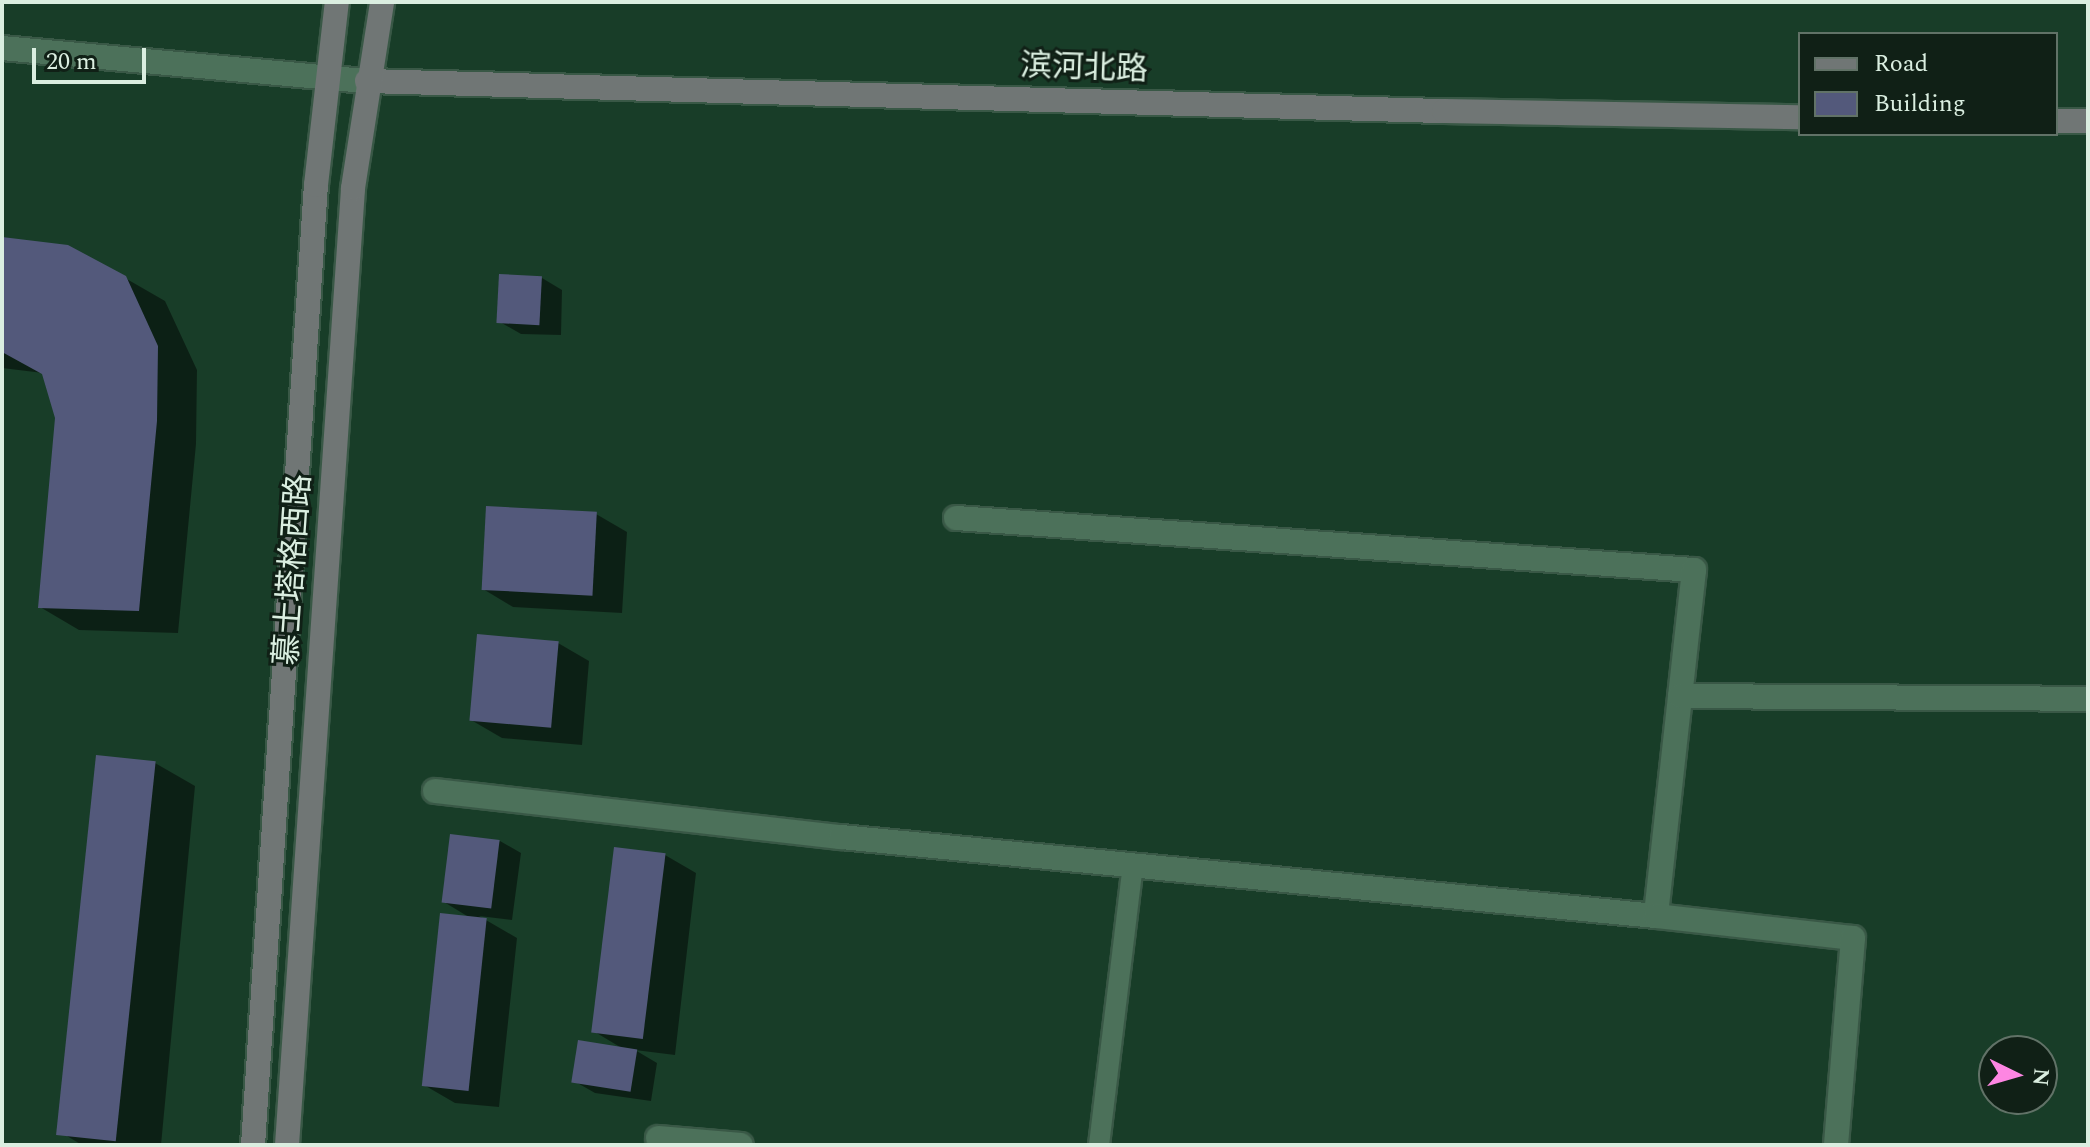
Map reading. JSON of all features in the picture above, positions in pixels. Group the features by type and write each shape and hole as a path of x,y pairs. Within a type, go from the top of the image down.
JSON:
{"main road":[{"name":"慕士塔格西路","path":"253,1145 326,77 337,2"},
{"name":"慕士塔格西路","path":"287,1145 352,204 367,81 382,2"},
{"name":"滨河北路","path":"367,81 1459,112 1798,117"},
{"path":"2058,121 2088,121"}],"street":[{"path":"2,48 367,81"},
{"path":"956,518 1694,570 1656,916"},
{"path":"1680,696 2088,699"},
{"path":"435,791 1853,938 1836,1145"},
{"path":"658,1138 741,1145"}],"lane":[{"path":"1099,1145 1133,865"}],"building":[{"path":"2,237 68,245 126,276 158,346 157,421 139,611 38,608 55,418 42,374 2,352"},
{"path":"499,274 542,276 539,325 496,323"},
{"path":"486,506 597,512 592,596 482,590"},
{"path":"477,634 559,641 551,728 469,721"},
{"path":"96,755 156,761 116,1141 56,1135"},
{"path":"450,834 500,840 491,909 442,902"},
{"path":"614,847 666,853 643,1039 591,1033"},
{"path":"440,913 487,918 469,1091 422,1086"},
{"path":"578,1040 637,1049 631,1092 571,1082"}]}
